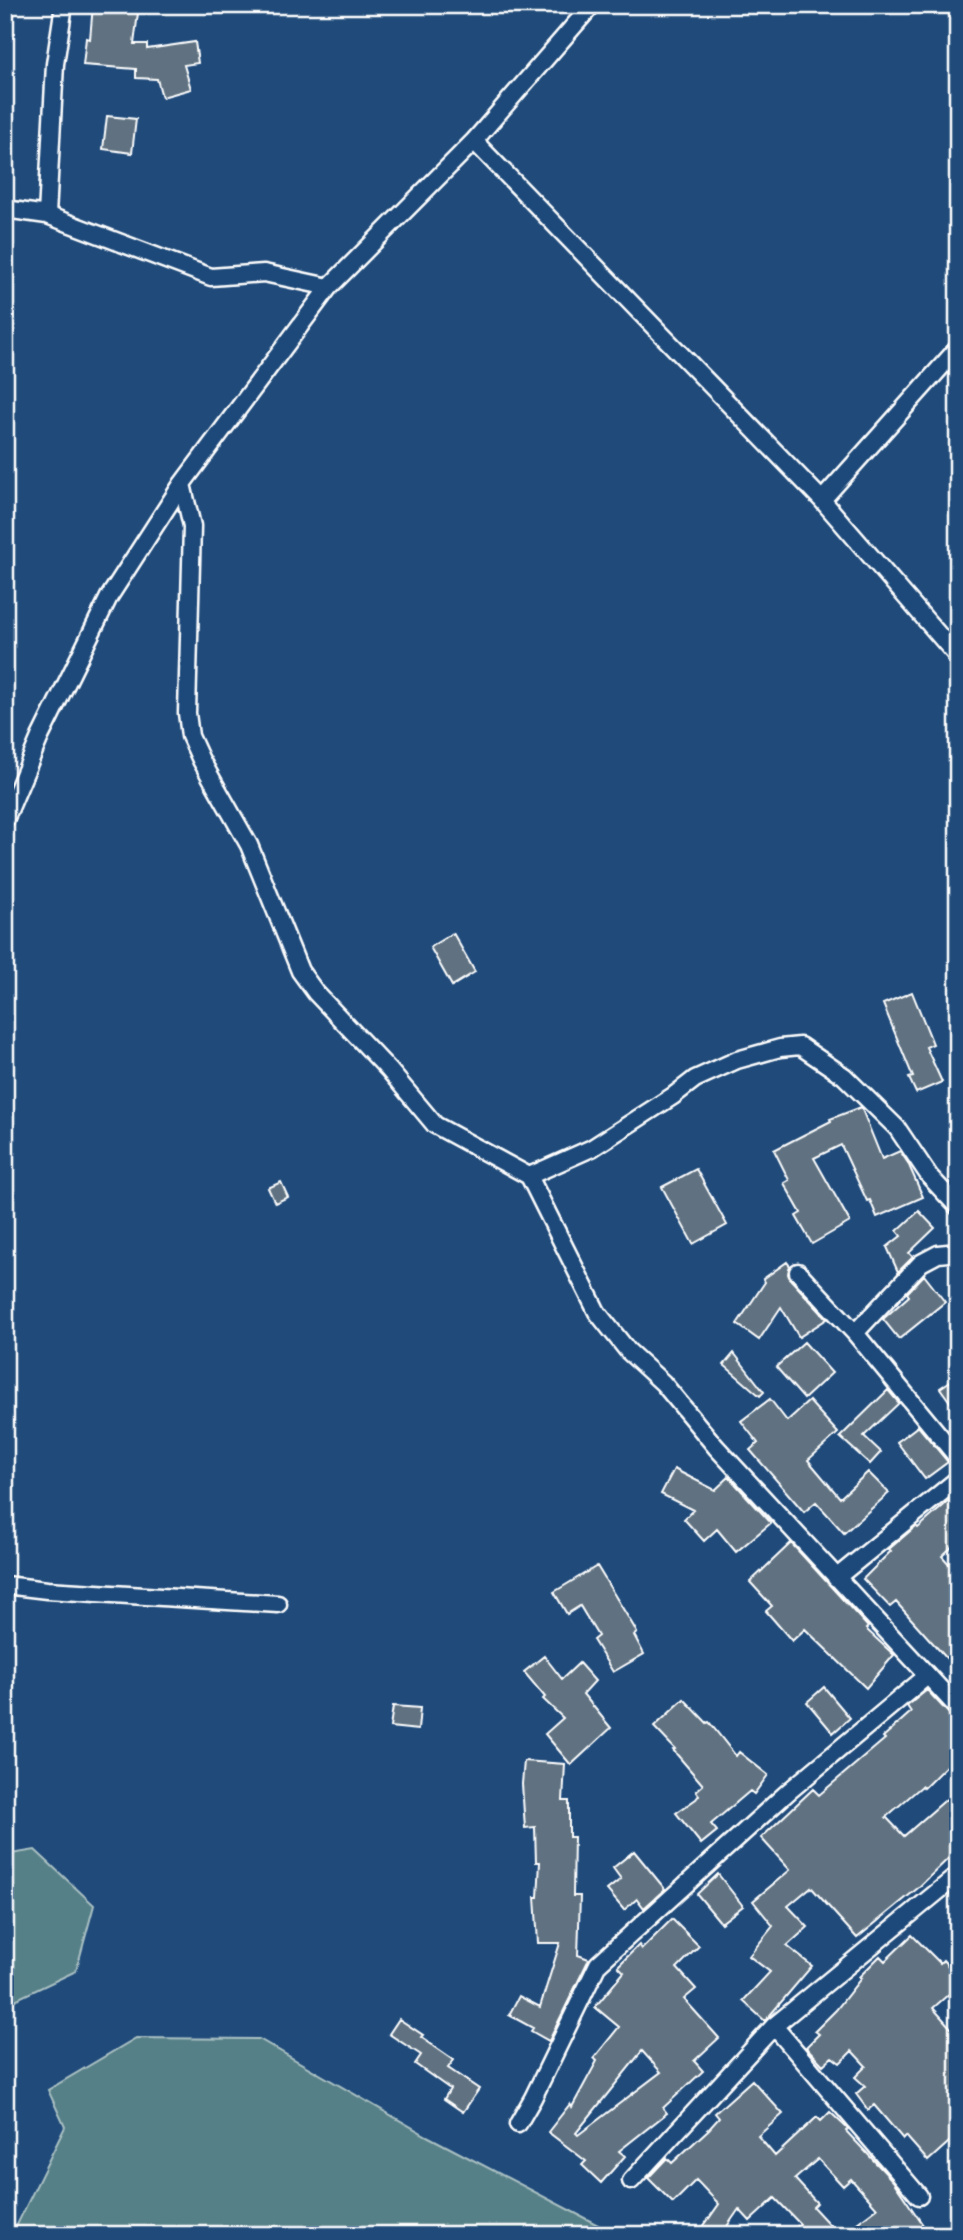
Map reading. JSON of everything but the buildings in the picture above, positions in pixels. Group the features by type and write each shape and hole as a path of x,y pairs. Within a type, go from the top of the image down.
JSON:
{"street":[{"path":"47,215 55,64 64,5"},
{"path":"5,820 40,737 108,597 182,484 329,287 474,141 592,5"},
{"path":"474,141 821,500 958,657"},
{"path":"5,209 47,215 211,278 264,273 329,287"},
{"path":"821,500 958,348"},
{"path":"182,484 192,526 187,713 190,736 249,845 300,971 316,993 389,1070 435,1125 529,1176 597,1312 628,1351 663,1383 716,1447 958,1708"},
{"path":"529,1176 592,1148 695,1079 737,1060 779,1048 800,1046 844,1076 897,1128 915,1157 958,1207"},
{"path":"855,1334 920,1263 938,1254 958,1252"},
{"path":"798,1272 855,1334 958,1458"},
{"path":"835,1578 958,1479"},
{"path":"5,1585 278,1604"},
{"path":"518,2124 598,1964 788,1792 927,1675"},
{"path":"631,2181 774,2026 958,1875"},
{"path":"774,2026 919,2196"}],"green space":[{"path":"35,1850 94,1905 76,1971 15,2000 5,1997 5,1855"},
{"path":"136,2038 259,2039 427,2136 622,2235 12,2235 65,2127 48,2090"}]}
